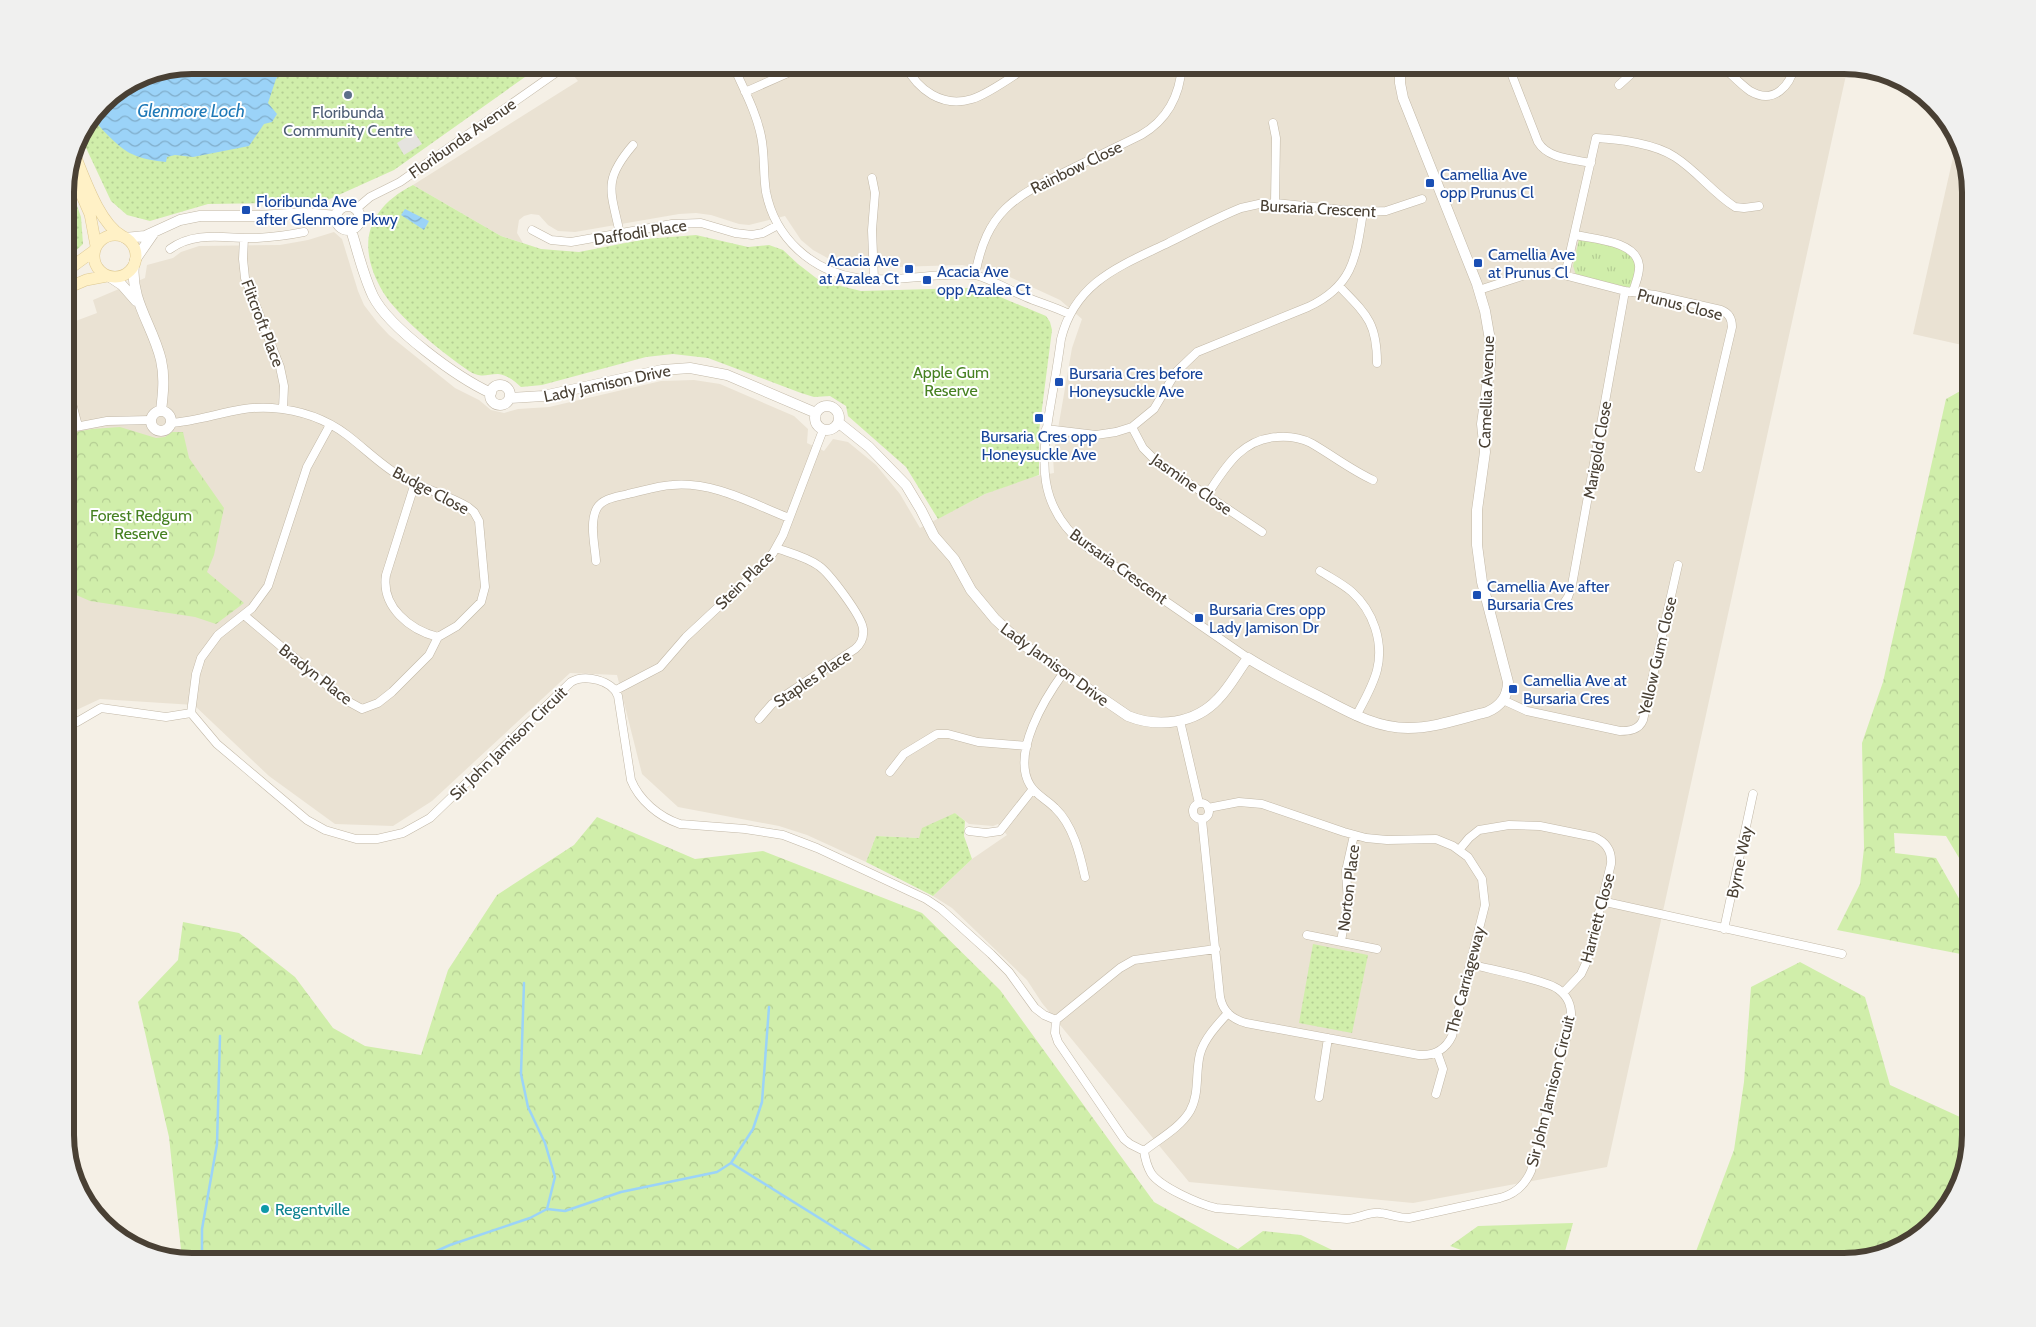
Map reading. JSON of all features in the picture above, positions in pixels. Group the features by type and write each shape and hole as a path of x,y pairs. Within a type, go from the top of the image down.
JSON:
{"main road":[{"path":"74,286 91,279 122,276 127,273 135,262 134,248 115,232 105,220 78,162"},
{"path":"75,178 90,214 97,268 108,276"},
{"path":"74,266 83,261 104,238 110,236 123,237"}],"street":[{"name":"Floribunda Avenue","path":"356,210 370,197 400,182 554,74"},
{"path":"736,74 759,126 764,149 766,192 773,216 798,250 817,264 840,274 874,279 964,274 975,276 994,281 1026,297 1069,314"},
{"path":"745,92 786,74"},
{"path":"910,74 914,81 928,94 955,101 978,97 1015,74"},
{"name":"Rainbow Close","path":"975,276 985,240 992,226 1004,210 1028,190 1141,135 1153,127 1167,112 1175,98 1181,74"},
{"name":"Camellia Avenue","path":"1400,74 1403,98 1479,290 1488,328 1490,358 1482,424 1485,452 1477,510 1477,545 1482,582 1506,673 1508,689 1503,700"},
{"path":"1512,74 1538,142 1543,149 1552,154 1591,163"},
{"path":"1620,85 1632,74"},
{"path":"1731,74 1747,89 1766,95 1777,93 1786,86 1793,74"},
{"path":"1273,123 1276,138 1274,203"},
{"path":"1565,275 1596,138 1612,139 1667,152 1681,161 1735,207 1759,206"},
{"path":"620,234 612,194 612,180 619,162 633,145"},
{"path":"872,178 875,193 872,230 874,279"},
{"name":"Bursaria Crescent","path":"1422,199 1397,208 1363,212 1274,203 1253,205 1234,210 1112,270 1091,286 1069,314 1062,339 1046,429 1043,457 1046,488 1054,510 1068,530 1084,545 1248,658 1272,673 1356,716 1383,725 1420,728 1487,712 1495,708 1503,700"},
{"path":"350,206 360,216 359,223 351,230 344,230 339,226 336,216 343,208 350,206"},
{"path":"1046,429 1096,434 1116,432 1132,427 1154,409 1176,372 1197,352 1308,307 1325,298 1340,286 1356,258 1363,212"},
{"path":"123,237 139,238 154,234 180,220 200,216 258,216 305,213 336,216"},
{"name":"Daffodil Place","path":"532,230 546,238 564,242 583,241 672,224 709,224 735,233 752,235 762,233 778,225"},
{"name":"Lady Jamison Drive","path":"351,230 367,281 378,304 388,318 455,373 491,393 493,402 498,404 504,404 510,398 543,396 662,370 699,368 727,374 816,413"},
{"path":"170,249 194,238 206,236 244,238 281,236 304,232"},
{"path":"154,234 135,262 133,280 138,304 160,359 163,378 161,411"},
{"name":"Marigold Close","path":"1562,606 1568,597 1572,585 1629,291 1639,268 1638,259 1631,249 1575,235"},
{"name":"Flitcroft Place","path":"244,238 243,260 245,278 280,367 284,386 283,409"},
{"name":"Prunus Close","path":"1479,290 1531,273 1565,275 1629,291 1721,310 1728,314 1732,327 1699,468"},
{"path":"108,276 122,285 138,304"},
{"path":"1340,286 1361,308 1370,321 1377,340 1377,363"},
{"path":"821,407 832,407 839,416 838,423 830,430 823,430 819,428 815,421 816,413 821,407"},
{"path":"74,722 77,722 101,708 166,716 191,713 196,674 201,658 218,635 244,615 260,598 270,582 307,466 330,425 307,415 283,409 240,409 192,421 170,423"},
{"path":"74,411 78,426"},
{"path":"161,411 168,414 170,423 166,429 161,430 153,426 151,420 153,414 161,411"},
{"path":"74,427 120,420 151,420"},
{"name":"Lady Jamison Drive","path":"838,423 869,447 906,486 934,536 954,559 971,590 986,610 1022,643 1128,716 1150,722 1180,721 1201,712 1219,699 1248,658"},
{"name":"Budge Close","path":"330,425 347,435 391,470 414,484 468,507 476,515 480,524 484,595 479,605 457,626 438,637 429,655 392,692"},
{"name":"Jasmine Close","path":"1132,427 1143,448 1153,458 1262,532"},
{"name":"Stein Place","path":"616,690 660,667 686,637 758,570 776,548 790,518 823,430"},
{"path":"1207,495 1229,463 1240,452 1257,441 1275,437 1294,438 1308,442 1355,472 1373,480"},
{"path":"414,484 386,576 385,590 394,609 416,629 422,633 438,637"},
{"path":"596,561 593,521 595,504 652,488 688,485 720,490 790,518"},
{"name":"Staples Place","path":"759,719 772,704 855,649 867,638 861,622 828,574 816,564 776,548"},
{"name":"Yellow Gum Close","path":"1503,700 1527,710 1620,731 1632,730 1638,726 1642,720 1678,565"},
{"path":"1320,571 1358,597 1368,612 1377,632 1379,654 1377,670 1373,684 1356,716"},
{"name":"Bradyn Place","path":"244,615 349,702 362,709 378,703 392,692"},
{"path":"1064,672 1045,700 1026,746 1025,771 1033,789 1054,807 1064,819 1079,851 1085,877"},
{"name":"Sir John Jamison Circuit","path":"191,713 217,744 307,820 334,834 370,840 403,833 430,818 571,682 585,679 603,682 616,690"},
{"path":"616,690 620,703 631,780 637,792 646,803 672,821 680,824 757,830 796,840 926,899 941,909 991,954 1008,972 1035,1008 1044,1015 1056,1020"},
{"path":"1180,721 1199,804"},
{"path":"890,772 904,754 937,734 948,734 978,742 1026,746"},
{"path":"969,831 986,833 1000,831 1033,789"},
{"name":"Byrne Way","path":"1724,929 1753,794"},
{"name":"The Carriageway","path":"1208,808 1239,802 1262,804 1354,835 1386,840 1431,838 1442,840 1459,850 1476,866 1485,892 1484,910 1452,1036 1447,1044 1437,1052 1419,1055 1241,1022 1228,1013"},
{"path":"1199,804 1206,805 1208,808 1208,816 1202,820 1196,818 1193,812 1194,806 1199,804"},
{"path":"1202,820 1216,949 1220,997 1228,1013 1201,1049 1198,1060 1195,1096 1189,1112 1181,1122 1144,1150 1124,1139 1058,1042 1055,1033 1056,1020 1120,968 1134,960 1216,949"},
{"name":"Harriett Close","path":"1459,850 1479,830 1514,825 1549,827 1594,837 1608,847 1612,860 1585,967 1563,993"},
{"name":"Norton Place","path":"1341,942 1348,903 1346,871 1354,835"},
{"path":"1602,901 1842,954"},
{"name":"Norton Place","path":"1306,934 1377,949"},
{"name":"Sir John Jamison Circuit","path":"1144,1150 1150,1172 1160,1182 1204,1205 1216,1208 1347,1219 1378,1212 1403,1218 1416,1217 1504,1197 1520,1188 1530,1171 1570,1020 1571,1009 1568,998 1551,985 1470,964"},
{"path":"1319,1097 1328,1038"},
{"path":"1436,1094 1443,1069 1437,1052"}],"shaded area":[{"path":"572,74 1846,74 1607,1167 1413,1203 1189,1182 1042,1003 1027,980 952,908 933,896 972,859 1007,835 998,824 993,826 969,824 955,813 920,838 876,836 866,862 807,835 779,826 678,807 642,774 617,675 570,673 432,801 393,826 335,824 269,776 194,705 100,699 74,711 74,322 97,313 93,300 145,278 147,265 173,258 181,252 199,246 280,245 308,240 334,232 342,239 364,305 377,322 389,335 455,388 479,400 491,410 504,413 518,409 549,407 661,381 694,380 720,384 794,416 808,429 807,443 824,451 833,439 848,442 876,465 900,494 920,528 985,494 1031,477 1054,473 1053,457 1072,348 1082,319 1060,300 1001,273 962,265 860,268 847,265 831,260 813,250 801,240 785,216 749,225 739,224 711,215 696,213 679,214 575,232 558,231 548,225 539,215 531,214 519,220 517,233 523,243 501,236 413,185 578,81"},
{"path":"414,132 422,144 404,155 397,143"},
{"path":"1954,151 1961,176 1962,192 1962,345 1913,334"}],"green space":[{"path":"184,74 529,74 394,170 323,202 208,204 150,221 127,215 111,201 84,144 94,126 108,108 133,90 161,78"},
{"name":"Apple Gum Reserve","path":"413,185 501,236 541,249 579,252 646,239 696,235 748,247 769,245 783,250 820,281 861,291 967,288 993,294 1046,316 1052,330 1039,432 1039,475 985,494 938,519 906,467 848,416 846,406 830,396 814,397 801,393 708,358 673,354 646,357 542,385 521,387 511,379 498,374 481,375 473,373 447,355 410,324 390,302 375,275 368,244 370,230 376,217 385,205"},
{"path":"74,198 81,217 83,244 74,252"},
{"path":"1579,239 1605,244 1623,250 1630,255 1635,261 1636,269 1631,288 1576,275 1573,266"},
{"path":"1962,390 1962,863 1946,836 1894,833 1895,853 1936,858 1962,903 1962,954 1837,930 1860,884 1864,848 1862,743 1883,682 1946,399"},
{"name":"Forest Redgum Reserve","path":"120,427 156,438 165,437 172,432 183,432 189,458 224,508 214,555 207,572 244,603 216,624 195,617 90,601 74,594 74,432"},
{"path":"955,813 965,821 964,836 972,859 933,896 866,862 876,836 919,838 922,828"},
{"path":"597,817 695,859 763,851 922,913 1000,990 1154,1202 1238,1249 1263,1231 1301,1235 1338,1253 181,1252 169,1137 138,1002 178,960 183,922 239,933 295,977 333,1028 365,1046 421,1055 448,970 497,895 574,845"},
{"path":"1313,944 1368,955 1352,1033 1299,1023"},
{"path":"1800,962 1865,997 1890,1085 1962,1118 1961,1151 1953,1180 1933,1213 1916,1229 1889,1244 1860,1252 1695,1253 1734,1150 1744,1082 1751,987"},
{"path":"1573,1223 1565,1253 1482,1253 1461,1250 1450,1246 1478,1226"}],"water":[{"name":"Glenmore Loch","path":"184,74 280,74 268,103 277,114 272,122 264,124 249,146 193,157 175,155 167,157 166,162 136,156 122,148 97,122 108,108 133,90 161,78"},
{"path":"405,209 429,221 424,230 401,215"}],"waterway":[{"path":"524,983 521,1074 528,1107 545,1143 555,1177 547,1209"},
{"path":"432,1253 450,1245 530,1218 547,1209 565,1211 621,1192 717,1172 731,1163 753,1129 762,1102 769,1007"},
{"path":"202,1253 202,1229 217,1144 220,1036"},
{"path":"731,1163 873,1253"}],"place":[{"name":"Floribunda Community Centre","path":"348,95"},
{"name":"Camellia Ave opp Prunus Cl","path":"1430,183"},
{"name":"Floribunda Ave after Glenmore Pkwy","path":"246,210"},
{"name":"Camellia Ave at Prunus Cl","path":"1478,263"},
{"name":"Acacia Ave at Azalea Ct","path":"909,269"},
{"name":"Acacia Ave opp Azalea Ct","path":"927,280"},
{"name":"Bursaria Cres before Honeysuckle Ave","path":"1059,382"},
{"name":"Bursaria Cres opp Honeysuckle Ave","path":"1039,418"},
{"name":"Camellia Ave after Bursaria Cres","path":"1477,595"},
{"name":"Bursaria Cres opp Lady Jamison Dr","path":"1199,618"},
{"name":"Camellia Ave at Bursaria Cres","path":"1513,689"},
{"name":"Regentville","path":"265,1209"}]}
